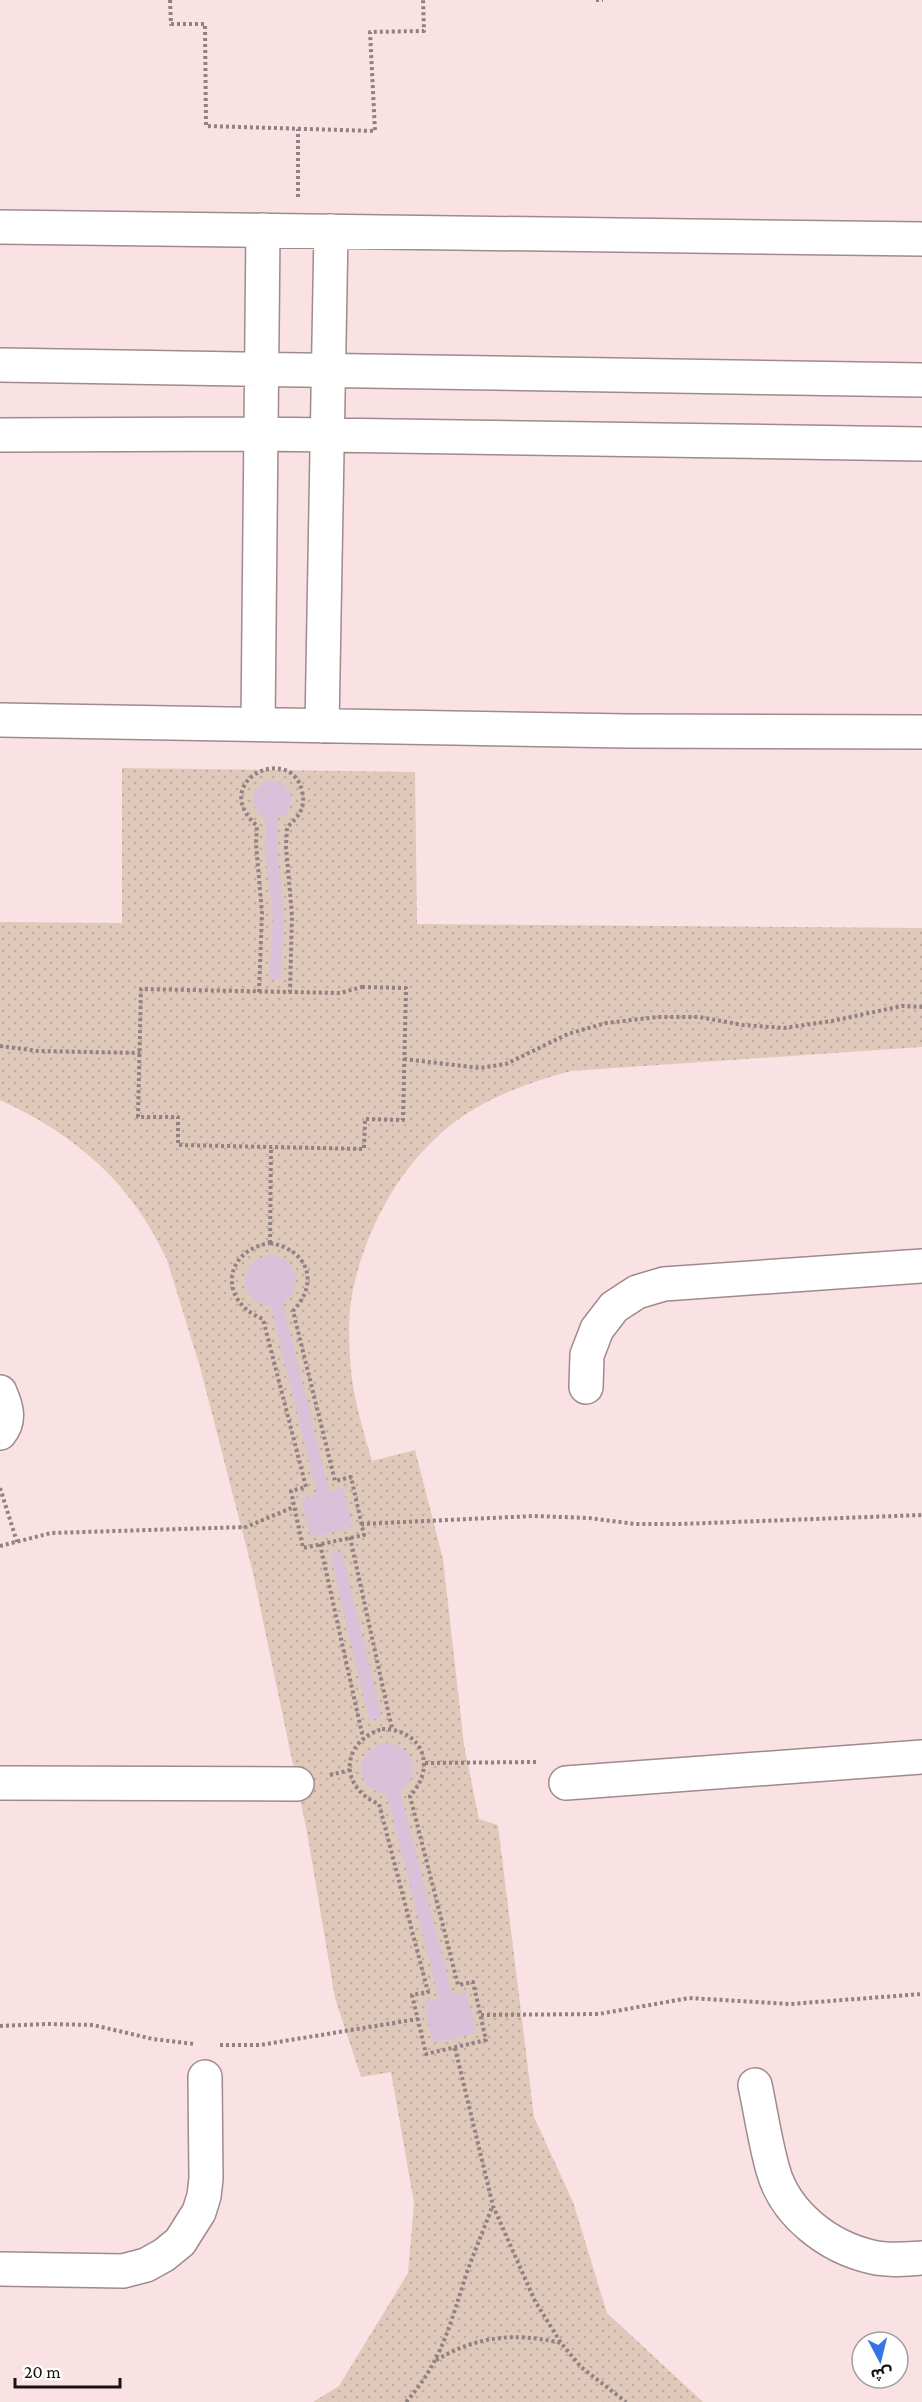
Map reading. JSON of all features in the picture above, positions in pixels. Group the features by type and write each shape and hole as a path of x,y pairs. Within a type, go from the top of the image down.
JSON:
{"street":[{"path":"0,227 922,239"},
{"path":"258,724 263,230"},
{"path":"322,726 331,231"},
{"path":"0,365 922,380"},
{"path":"0,435 261,434 922,444"},
{"path":"0,720 627,731 922,732"},
{"path":"586,1386 587,1355 597,1329 614,1307 637,1292 664,1284 922,1266"},
{"path":"0,1392 7,1409 6,1421 0,1433"},
{"path":"566,1782 922,1757"},
{"path":"0,1783 297,1784"},
{"path":"0,2269 123,2271 146,2265 164,2255 180,2242 195,2220 204,2196 206,2179 205,2077"},
{"path":"755,2085 773,2172 784,2197 801,2218 822,2235 846,2248 872,2257 899,2260 922,2258"}],"path":[{"path":"170,0 171,24 205,24 206,126 375,130 370,32 424,31 423,0"},
{"path":"596,0 603,0"},
{"path":"298,129 298,231"},
{"path":"259,992 262,913 256,844 257,826 247,817 242,806 241,794 253,774 264,769 275,768 287,771 296,778 302,788 303,798 302,810 287,827 286,848 292,915 290,992"},
{"path":"362,987 406,988 403,1120 365,1119 364,1149 178,1144 178,1117 138,1117 141,989 290,992 340,993 362,987"},
{"path":"404,1059 480,1068 506,1064 568,1034 606,1023 657,1017 699,1017 743,1025 784,1028 832,1022 902,1006 922,1007"},
{"path":"0,1046 38,1051 140,1053"},
{"path":"270,1243 271,1147"},
{"path":"270,1243 283,1245 295,1252 303,1262 308,1275 308,1288 302,1301 293,1311 335,1481 351,1477 364,1535 303,1548 294,1507 291,1491 306,1487 263,1319 241,1307 231,1284 232,1272 242,1256 257,1245 270,1243"},
{"path":"0,1488 17,1542"},
{"path":"0,1546 51,1533 75,1531 235,1528 260,1523 294,1507"},
{"path":"362,1524 534,1516 589,1518 635,1524 680,1524 922,1515"},
{"path":"350,1538 392,1729"},
{"path":"320,1544 363,1738"},
{"path":"382,1729 392,1729 405,1733 422,1751 425,1763 424,1775 419,1787 410,1796 458,1985 473,1982 486,2040 426,2054 412,1995 428,1992 380,1804 368,1799 359,1791 352,1781 350,1770 350,1758 355,1747 363,1738 382,1729"},
{"path":"425,1763 562,1761 566,1782"},
{"path":"480,2015 599,2014 689,1998 790,2004 922,1994"},
{"path":"214,2045 260,2045 418,2019"},
{"path":"0,2026 93,2025 153,2039 203,2045"},
{"path":"455,2048 493,2206 535,2301 561,2343 581,2367 626,2402"},
{"path":"406,2402 447,2338 468,2272 493,2206"},
{"path":"435,2360 451,2351 493,2338 537,2337 561,2343"}],"shaded area":[{"path":"122,768 415,772 417,924 922,928 922,1047 571,1071 530,1083 504,1094 466,1114 445,1130 425,1148 408,1169 379,1215 368,1239 351,1298 349,1333 351,1372 358,1410 372,1461 415,1450 443,1559 464,1745 479,1819 498,1825 534,2117 573,2202 607,2313 703,2402 313,2402 339,2386 408,2273 414,2203 391,2072 361,2077 335,1998 307,1832 253,1573 200,1367 167,1260 153,1232 136,1207 98,1164 77,1145 53,1129 0,1100 0,922 122,923"},
{"path":"268,781 283,784 292,798 287,813 277,818 277,848 284,917 281,979 269,979 273,917 265,849 266,819 256,810 253,799 257,789"},
{"path":"268,1255 286,1261 296,1276 293,1294 283,1303 329,1492 343,1488 353,1527 311,1538 301,1499 317,1494 271,1307 250,1297 245,1285 251,1263"},
{"path":"342,1551 382,1718 369,1720 330,1554"},
{"path":"384,1743 402,1749 412,1761 412,1776 400,1791 452,1994 466,1992 476,2033 433,2043 423,2002 439,1998 387,1795 368,1786 361,1771 366,1754"}]}
